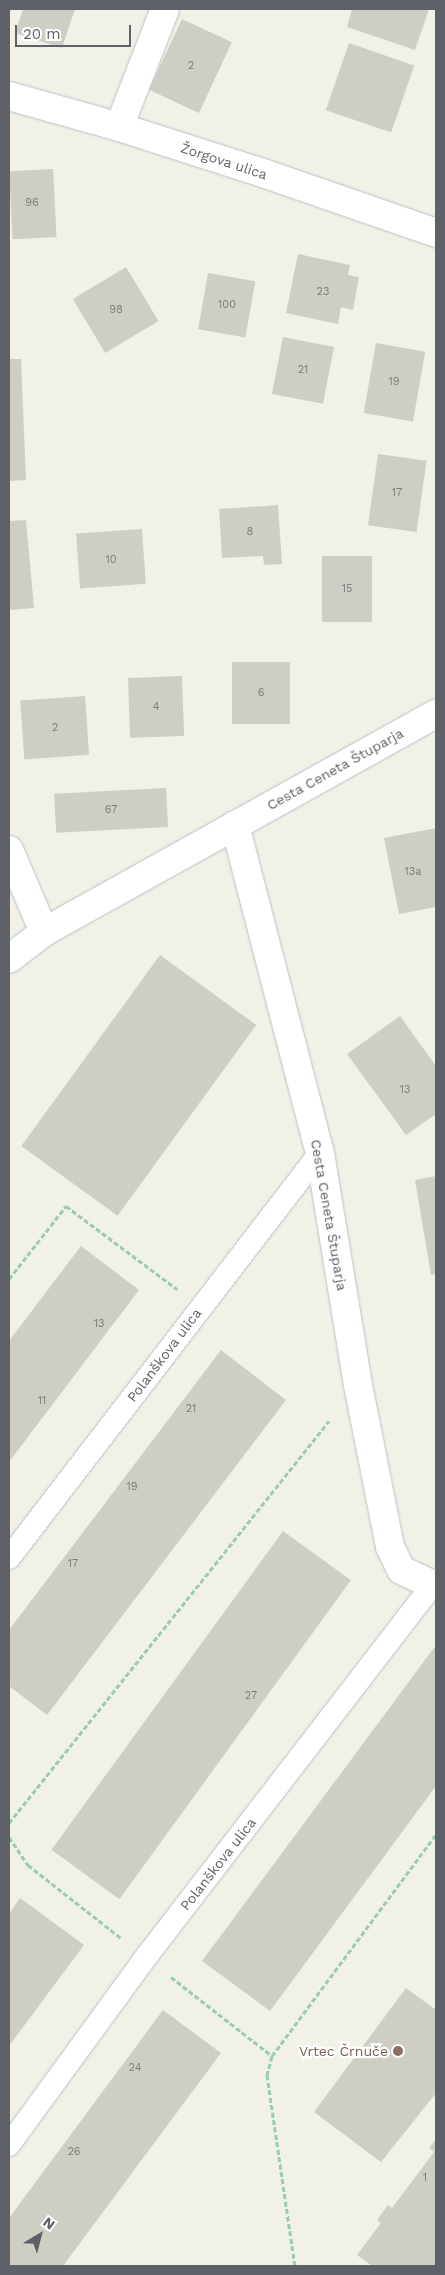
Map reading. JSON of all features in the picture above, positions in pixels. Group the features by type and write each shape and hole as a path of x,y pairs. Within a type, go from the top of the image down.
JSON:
{"street":[{"path":"119,127 165,9"},
{"name":"Žorgova ulica","path":"9,96 119,127 436,233"},
{"name":"Cesta Ceneta Štuparja","path":"9,959 44,932 436,714"},
{"name":"Cesta Ceneta Štuparja","path":"235,825 320,1153 358,1385 390,1548 401,1570 434,1586"},
{"path":"9,850 44,932"}],"lane":[{"name":"Polanškova ulica","path":"9,1558 320,1153"},
{"name":"Polanškova ulica","path":"9,2145 146,1957 434,1586"}],"path":[{"path":"9,1279 66,1206 201,1307"},
{"path":"9,1823 358,1385"},
{"path":"295,2266 267,2075 272,2056 436,1834"},
{"path":"9,1837 28,1864 272,2056"}],"building":[{"path":"23,9 75,9 62,48 15,33"},
{"path":"352,9 429,9 415,50 347,27"},
{"path":"182,19 232,42 199,113 149,90"},
{"path":"349,43 414,65 391,133 326,110"},
{"path":"53,169 57,237 13,239 9,171"},
{"path":"298,254 350,265 348,275 359,277 353,310 341,307 338,324 286,313"},
{"path":"126,267 158,321 105,353 73,299"},
{"path":"208,273 255,281 245,337 198,329"},
{"path":"283,337 334,347 323,404 272,394"},
{"path":"376,343 425,352 413,422 364,413"},
{"path":"9,359 21,359 26,480 9,481"},
{"path":"378,454 427,461 417,532 368,525"},
{"path":"278,505 282,564 264,565 263,556 222,558 219,509"},
{"path":"26,520 34,608 9,610 9,521"},
{"path":"142,529 146,584 80,588 76,534"},
{"path":"322,556 372,556 372,622 322,622"},
{"path":"232,662 290,662 290,724 232,724"},
{"path":"182,676 184,736 130,738 128,678"},
{"path":"85,696 89,755 24,759 20,701"},
{"path":"166,788 168,827 56,833 54,794"},
{"path":"436,828 436,907 399,914 384,838"},
{"path":"160,955 256,1025 118,1216 21,1146"},
{"path":"400,1016 436,1066 436,1114 406,1135 347,1054"},
{"path":"436,1176 436,1274 431,1275 415,1180"},
{"path":"81,1246 139,1290 9,1462 9,1341"},
{"path":"221,1350 286,1400 47,1715 9,1686 9,1630"},
{"path":"283,1531 351,1580 119,1899 51,1850"},
{"path":"436,1645 436,1786 270,2011 202,1961"},
{"path":"20,1898 84,1945 9,2046 9,1914"},
{"name":"Vrtec Črnuče","path":"406,1988 436,2010 436,2093 381,2162 314,2112"},
{"path":"163,2010 221,2053 63,2266 9,2266 9,2218"},
{"path":"436,2139 436,2266 372,2266 357,2255 381,2223 377,2220 388,2205 392,2208 434,2152 429,2148"}],"place":[{"name":"Vrtec Črnuče","path":"398,2051"}]}
